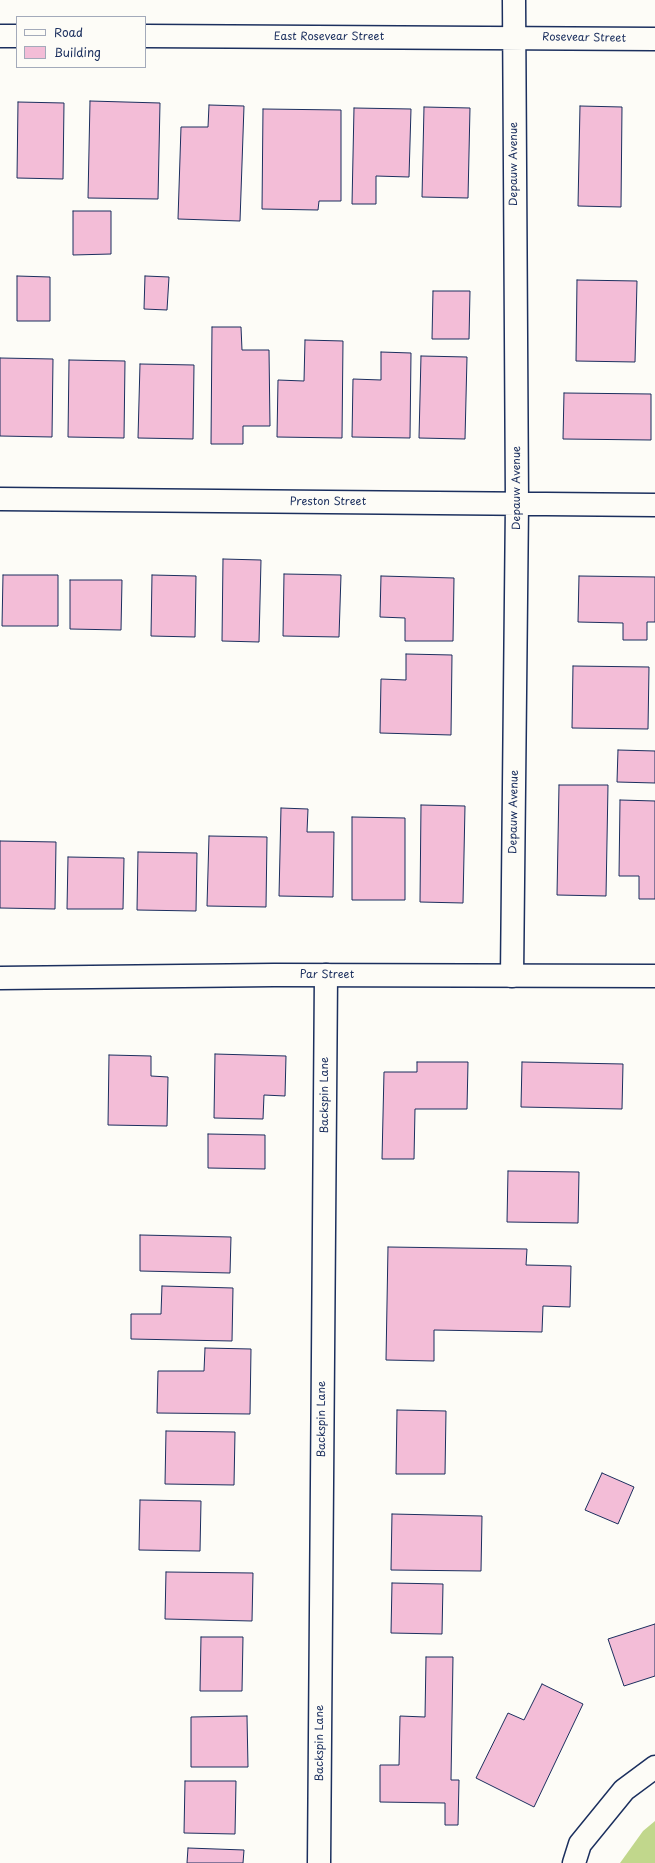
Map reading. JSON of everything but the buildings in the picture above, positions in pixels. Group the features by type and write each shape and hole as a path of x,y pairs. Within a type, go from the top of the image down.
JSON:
{"street":[{"name":"Depauw Avenue","path":"512,976 517,503 513,38 514,0"},
{"path":"0,36 16,36"},
{"name":"East Rosevear Street","path":"146,36 513,38"},
{"name":"Rosevear Street","path":"513,38 655,39"},
{"name":"Preston Street","path":"0,499 655,505"},
{"name":"Par Street","path":"0,978 326,975 655,976"},
{"name":"Backspin Lane","path":"319,1863 326,975"},
{"path":"574,1863 580,1844 624,1790 655,1767"}],"green space":[{"path":"655,1821 655,1863 620,1863 643,1831"}]}
